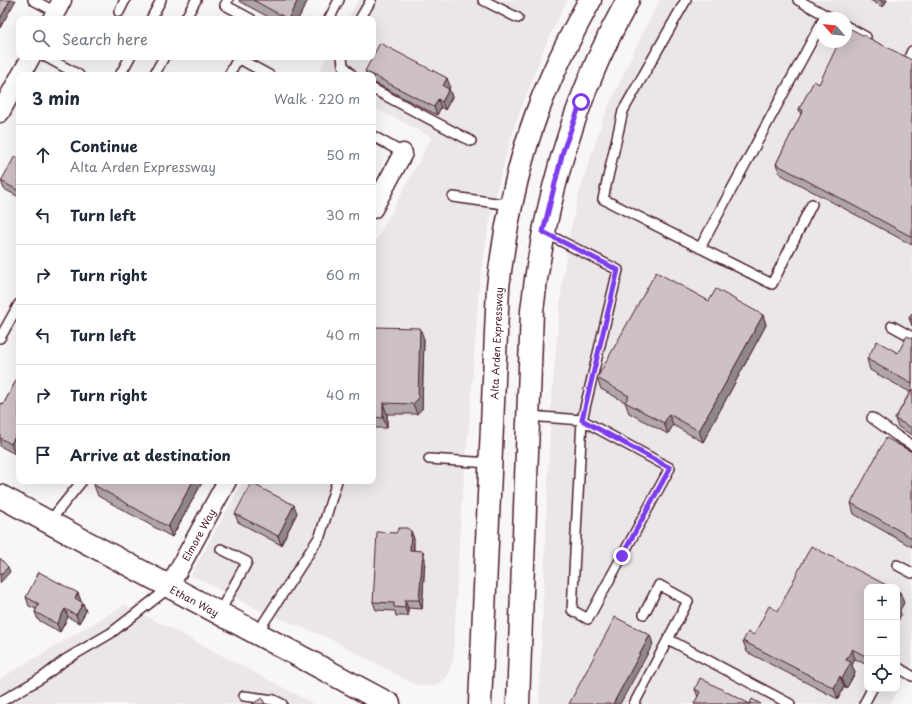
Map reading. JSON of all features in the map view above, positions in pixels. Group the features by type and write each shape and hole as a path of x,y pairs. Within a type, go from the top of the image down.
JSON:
{"main road":[{"name":"Alta Arden Expressway","path":"480,704 498,287 505,234 524,155 538,109 557,64 590,0"},
{"path":"518,704 532,311 535,280 543,232 563,151 581,102 604,48 628,0"},
{"name":"Ethan Way","path":"0,496 389,704"}],"street":[{"path":"23,72 29,60"},
{"path":"0,113 16,84"},
{"path":"376,204 404,153"},
{"name":"Elmore Way","path":"169,587 225,484"}],"lane":[{"path":"33,0 56,10"},
{"path":"119,12 125,0"},
{"path":"153,16 161,0"},
{"path":"187,16 196,0"},
{"path":"228,0 225,5 245,16"},
{"path":"331,16 339,0"},
{"path":"362,16 370,0"},
{"path":"483,0 518,18"},
{"path":"686,0 623,111 603,199 772,284 812,204"},
{"path":"798,0 817,12"},
{"path":"852,29 873,41"},
{"path":"700,248 816,36"},
{"path":"52,60 74,72"},
{"path":"122,72 128,60"},
{"path":"156,72 162,60"},
{"path":"230,72 236,60"},
{"path":"241,60 263,72"},
{"path":"342,60 343,65 349,72"},
{"path":"376,91 471,141"},
{"path":"376,138 404,153"},
{"path":"453,197 511,205"},
{"path":"528,416 582,420 670,468 588,619 572,610 582,420 618,270 543,232"},
{"path":"0,338 16,309"},
{"path":"892,326 912,337"},
{"path":"872,418 896,436 912,445"},
{"path":"429,460 490,463"},
{"path":"49,522 80,484"},
{"path":"257,633 320,536 336,484"},
{"path":"219,614 247,562 221,549"},
{"path":"897,565 912,573"},
{"path":"634,704 688,601 659,585 644,614"},
{"path":"0,702 43,677 65,660 111,633 169,587"},
{"path":"668,639 790,704"},
{"path":"900,669 912,676"},
{"path":"864,704 870,692"},
{"path":"244,696 274,700 282,704"}],"shaded area":[{"path":"358,0 567,0 544,48 516,122 499,181 489,225 479,286 469,427 461,508 453,660 447,677 434,686 416,685 331,639 259,610 191,575 241,484 376,484 376,240 432,137 376,109 376,72 320,72 326,60 376,60 376,16 350,16"},
{"path":"660,0 912,0 912,665 900,686 900,584 864,584 864,692 897,692 890,704 539,704 551,405 562,285 570,232 579,193 603,119 637,45"},
{"path":"124,605 314,704 0,704 0,679"}],"building":[{"path":"0,0 10,0 0,19"},
{"path":"253,0 298,0 290,16 282,16"},
{"path":"852,30 912,60 912,237 776,164 803,110 799,109 814,81 819,84 836,48 852,48"},
{"path":"380,43 447,78 443,86 449,89 442,102 438,99 434,107 376,77 376,72 365,71 371,60 376,60 376,50"},
{"path":"15,156 16,156 16,189 1,181"},
{"path":"656,272 709,301 716,289 763,315 699,431 669,414 664,423 625,402 629,396 597,378"},
{"path":"912,313 912,320 909,318"},
{"path":"376,327 420,328 418,399 413,404 383,403 383,418 376,417"},
{"path":"907,336 912,338 912,384 867,359 877,341 898,353"},
{"path":"16,381 16,435 11,444 0,438 0,403 3,405"},
{"path":"912,389 912,428 895,419"},
{"path":"886,438 912,452 912,538 851,503"},
{"path":"94,484 191,484 168,527"},
{"path":"250,484 294,505 278,536 235,514"},
{"path":"399,528 407,528 411,531 410,550 423,551 419,600 405,600 405,608 394,607 394,603 373,602 377,532 396,533"},
{"path":"811,546 884,584 864,584 864,655 852,649 846,660 851,662 842,679 840,676 834,688 743,641 748,632 754,635 769,606 778,611"},
{"path":"0,558 8,567 0,575"},
{"path":"39,572 78,593 75,598 83,603 76,615 65,609 57,624 35,612 39,604 26,597"},
{"path":"615,617 650,635 613,704 569,704"},
{"path":"700,678 750,704 694,704 700,692 695,689"},
{"path":"262,698 265,704 252,704"},
{"path":"752,699 761,704 750,704"}],"route":[{"path":"581,102 563,151 543,232 618,270 582,420 670,468 622,556"}]}
